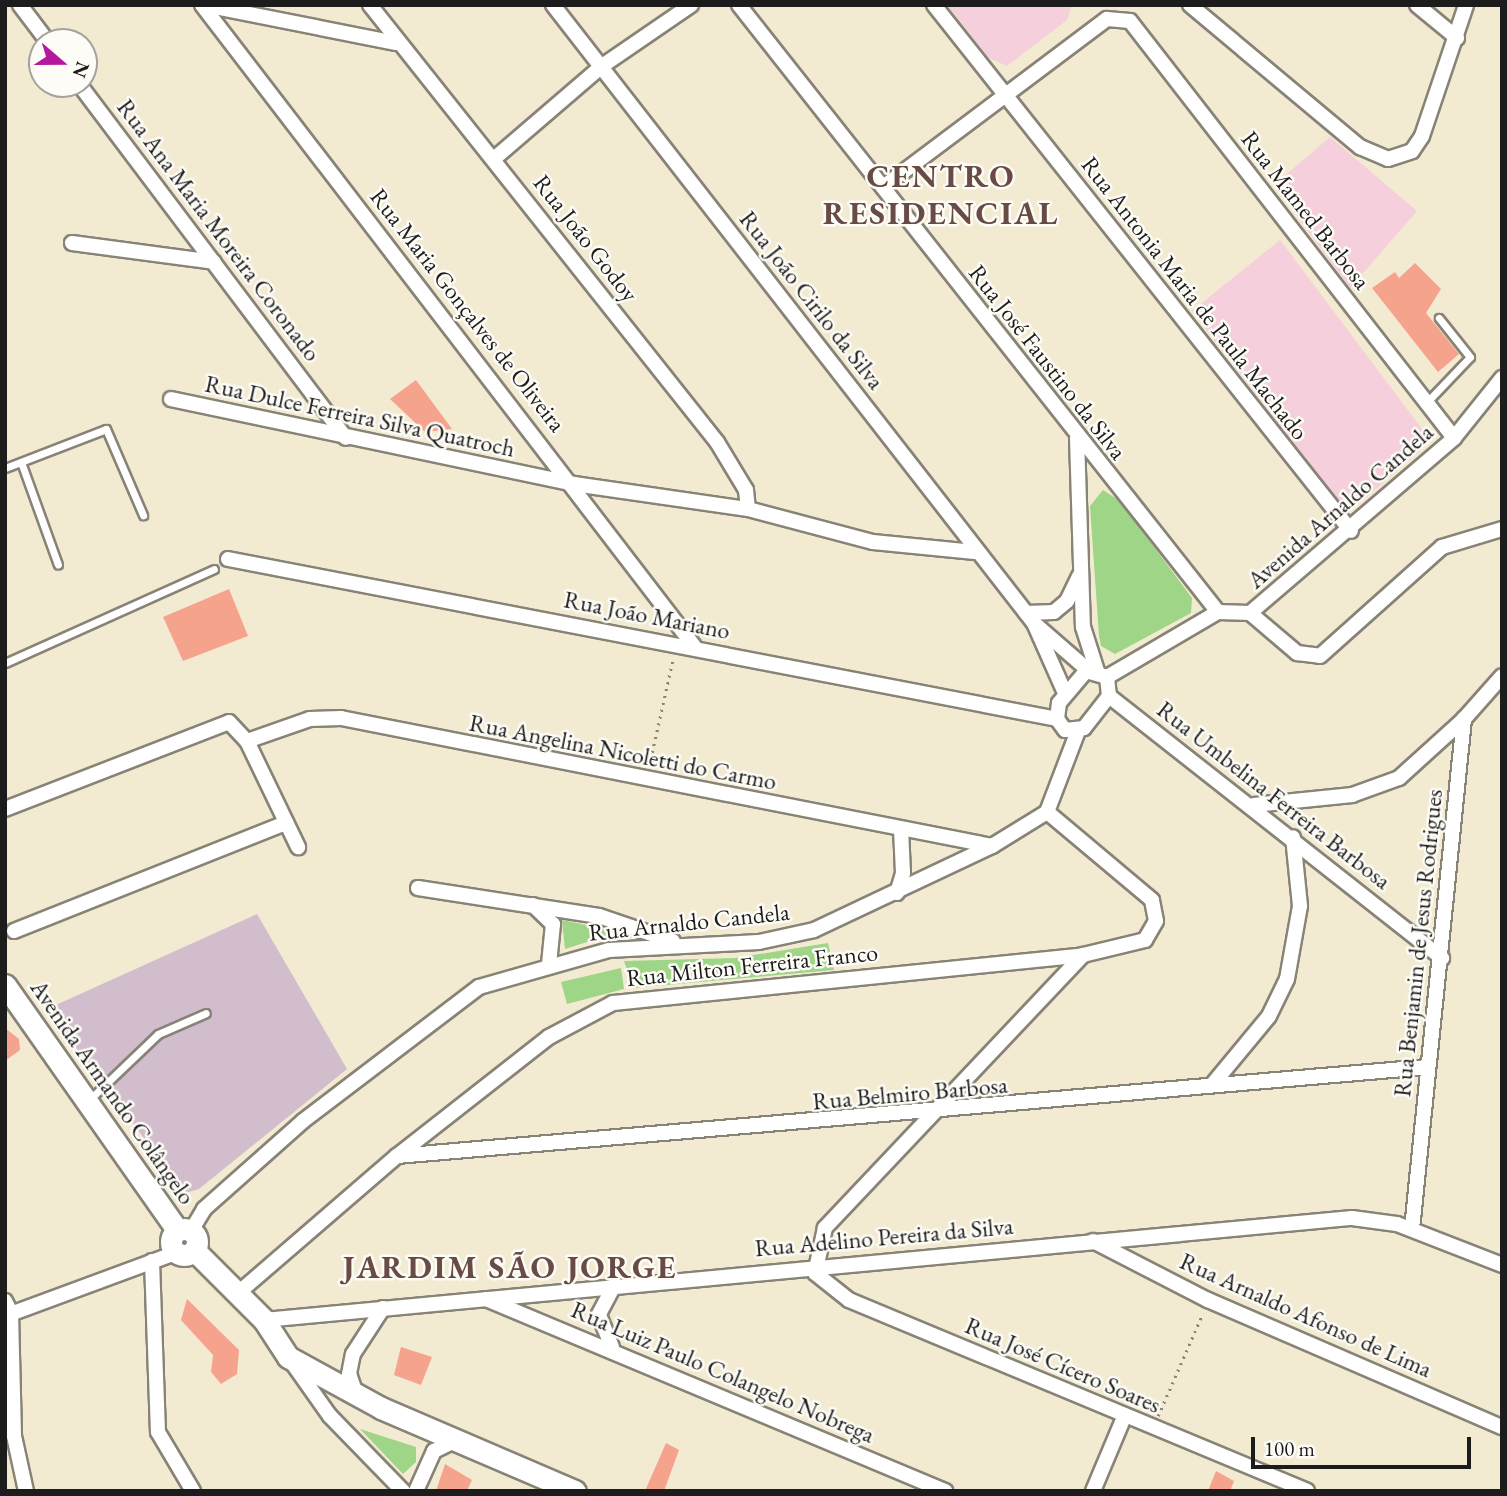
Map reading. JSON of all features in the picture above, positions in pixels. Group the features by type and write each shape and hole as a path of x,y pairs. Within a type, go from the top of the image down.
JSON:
{"street":[{"path":"20,5 37,28"},
{"path":"203,5 396,44"},
{"name":"Rua Maria Gonçalves de Oliveira","path":"203,5 574,484 694,646"},
{"name":"Rua João Godoy","path":"370,5 396,44 495,158 717,442 746,490 748,509"},
{"name":"Rua João Cirilo da Silva","path":"553,5 975,552 1030,618 1098,673"},
{"path":"495,158 602,66 691,5"},
{"name":"Rua José Faustino da Silva","path":"739,5 1077,438 1218,612"},
{"name":"Rua Antonia Maria de Paula Machado","path":"934,5 1351,531"},
{"path":"1190,5 1360,147 1388,159 1412,152 1422,136 1466,5"},
{"path":"1417,5 1457,38"},
{"name":"Rua Mamed Barbosa","path":"1003,93 1118,16 1130,21 1454,438"},
{"path":"883,187 1003,93"},
{"name":"Rua Ana Maria Moreira Coronado","path":"90,98 346,438"},
{"path":"72,243 215,262"},
{"name":"Avenida Arnaldo Candela","path":"1218,612 1250,613 1351,531 1454,438 1502,378"},
{"name":"Rua Dulce Ferreira Silva Quatroch","path":"171,399 574,484 748,509 873,542 975,552"},
{"path":"1047,811 1078,731 1094,720 1109,696 1098,673 1083,627 1079,574 1077,438"},
{"path":"1250,613 1297,653 1320,656 1434,554 1502,529"},
{"name":"Rua João Mariano","path":"228,559 677,642 1057,719 1065,730 1078,731"},
{"path":"1030,618 1054,612 1067,601 1079,574"},
{"path":"1057,719 1065,693 1098,673 1218,612"},
{"name":"Rua João Cirilo da Silva","path":"1030,618 1065,693"},
{"path":"1255,805 1352,795 1399,778 1464,719 1502,676"},
{"name":"Rua Umbelina Ferreira Barbosa","path":"1109,696 1255,805 1441,958"},
{"name":"Rua Angelina Nicoletti do Carmo","path":"247,741 310,719 341,718 992,846"},
{"name":"Rua Benjamin de Jesus Rodrigues","path":"1412,1229 1464,719"},
{"path":"5,809 221,724 235,724 247,741 298,847"},
{"name":"Rua Arnaldo Candela","path":"184,1241 204,1209 303,1121 440,1010 479,987 549,964 676,943 780,938 897,893 992,846 1047,811"},
{"name":"Rua Milton Ferreira Franco","path":"237,1293 397,1156 549,1037 614,1003 1083,956 1145,940 1153,932 1155,909 1142,889 1047,811"},
{"path":"14,931 286,823"},
{"path":"897,893 903,873 901,829"},
{"path":"1212,1085 1269,1016 1287,979 1300,906 1293,837"},
{"path":"418,888 529,903 599,916 676,943"},
{"path":"529,903 553,925 549,964"},
{"path":"814,1266 825,1228 930,1114 1083,956"},
{"name":"Avenida Armando Colângelo","path":"5,985 184,1241 264,1320 288,1357"},
{"name":"Rua Belmiro Barbosa","path":"397,1156 930,1114 1212,1085 1427,1067"},
{"name":"Rua Adelino Pereira da Silva","path":"264,1320 482,1297 1352,1218 1412,1229 1502,1265"},
{"path":"26,1491 14,1436 7,1310 152,1261 184,1241"},
{"name":"Rua Arnaldo Afonso de Lima","path":"1093,1241 1208,1300 1502,1427"},
{"path":"152,1261 158,1432 192,1491"},
{"name":"Rua José Cícero Soares","path":"814,1266 822,1283 849,1300 1307,1491"},
{"path":"612,1347 600,1314 614,1286"},
{"name":"Rua Luiz Paulo Colangelo Nobrega","path":"482,1297 612,1347 946,1491"},
{"path":"356,1394 349,1374 353,1354 383,1308"},
{"path":"288,1357 356,1394 575,1491"},
{"path":"288,1357 330,1416 402,1491"},
{"path":"1093,1491 1125,1415"},
{"path":"416,1491 434,1451 457,1440"}],"lane":[{"path":"1427,402 1470,357 1438,318"},
{"path":"5,468 106,429 143,515"},
{"path":"21,462 58,565"},
{"path":"5,663 214,569"},
{"path":"85,1103 158,1034 206,1013"}],"path":[{"path":"646,780 677,642"},
{"path":"1153,1427 1208,1300"}],"shaded area":[{"path":"947,5 1072,5 1067,20 1007,66 989,58"},
{"path":"1330,137 1417,211 1350,288 1274,185"},
{"path":"1280,240 1425,433 1421,450 1360,503 1338,501 1192,311"},
{"path":"257,914 347,1069 199,1189 185,1193 47,1009"}],"green space":[{"path":"1103,490 1120,501 1192,598 1191,613 1115,654 1101,646 1099,636 1090,506"},
{"path":"562,920 610,930 612,934 565,949"},
{"path":"828,943 834,970 633,988 624,961 735,958"},
{"path":"621,968 624,989 567,1004 561,982"},
{"path":"360,1429 416,1447 416,1462 403,1474"}],"building":[{"path":"1415,263 1441,289 1426,313 1459,354 1438,372 1372,288 1395,272 1399,278"},
{"path":"416,380 452,429 425,432 390,399"},
{"path":"229,589 248,636 183,661 163,617"},
{"path":"5,1028 19,1039 20,1050 5,1061"},
{"path":"187,1299 239,1350 237,1374 221,1384 211,1372 213,1355 181,1320"},
{"path":"401,1347 432,1357 421,1385 394,1375"},
{"path":"666,1443 679,1450 664,1491 645,1491"},
{"path":"445,1464 472,1480 467,1491 436,1491"},
{"path":"1216,1471 1234,1481 1230,1491 1208,1491"}],"district":[{"name":"CENTRO RESIDENCIAL","path":"941,196"},
{"name":"JARDIM SÃO JORGE","path":"510,1267"}]}
